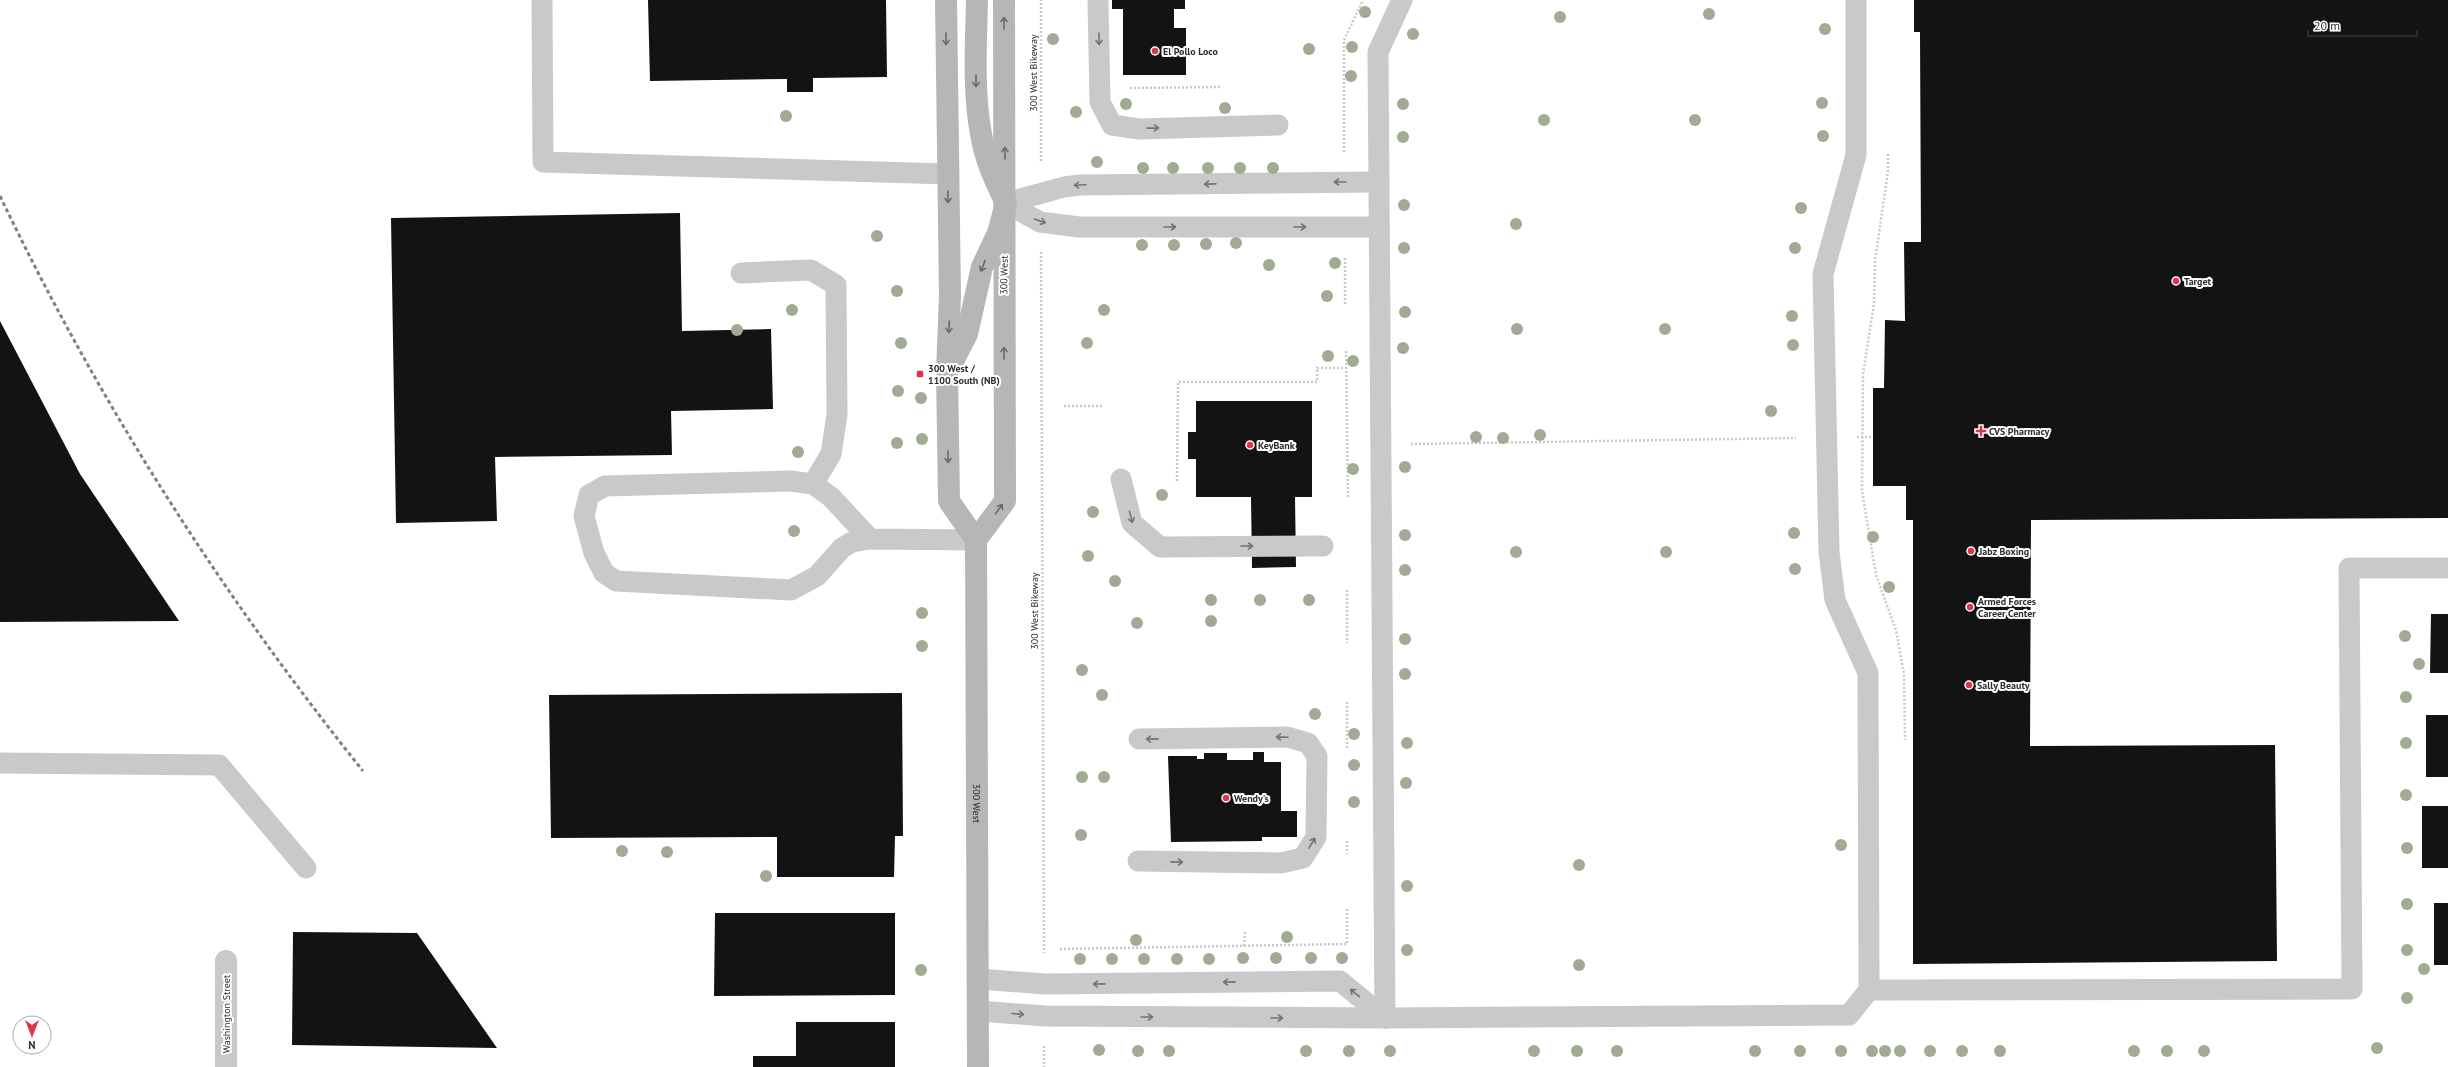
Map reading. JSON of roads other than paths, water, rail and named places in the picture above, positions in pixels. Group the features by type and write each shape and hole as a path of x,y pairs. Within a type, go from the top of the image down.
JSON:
{"main road":[{"path":"946,0 947,174 950,296 947,372 949,501 976,540"},
{"path":"947,372 967,334 982,267 998,233 1006,203 991,172 981,135 977,100 977,0"},
{"name":"300 West","path":"978,1067 979,980 976,540 1005,501 1006,203 1004,0"}],"street":[{"name":"Washington Street","path":"226,961 226,1067"}],"lane":[{"path":"542,0 543,162 947,174"},
{"path":"1098,0 1100,102 1112,125 1139,128 1278,125"},
{"path":"1385,1018 1378,52 1402,0"},
{"path":"979,1011 1044,1016 1385,1018 1849,1015 1869,990 1868,673 1835,600 1829,552 1823,274 1856,155 1856,0"},
{"path":"1006,203 1064,187 1080,185 1379,182"},
{"path":"1006,203 1040,222 1079,227 1379,227"},
{"path":"741,273 811,270 836,285 837,415 831,454 814,484"},
{"path":"1121,479 1132,523 1160,547 1324,546"},
{"path":"870,540 831,496 814,484 790,481 605,486 589,495 584,516 594,553 604,573 616,581 791,590 817,576 847,545 852,542 870,540 976,540"},
{"path":"1869,990 2352,989 2348,568 2448,568"},
{"path":"1138,861 1281,863 1303,858 1316,837 1317,756 1308,743 1287,737 1139,739"},
{"path":"0,763 219,765 306,868"},
{"path":"979,980 1044,984 1340,981 1385,1018"}],"railway":[{"path":"0,196 78,347 120,421 165,494 260,635 363,771"}],"place":[{"name":"El Pollo Loco","path":"1155,51"},
{"name":"Target","path":"2176,281"},
{"name":"300 West / 1100 South (NB)","path":"920,374"},
{"name":"CVS Pharmacy","path":"1981,431"},
{"name":"KeyBank","path":"1250,445"},
{"name":"Jabz Boxing","path":"1971,551"},
{"name":"Armed Forces Career Center","path":"1970,607"},
{"name":"Sally Beauty","path":"1969,685"},
{"name":"Wendy's","path":"1226,798"}]}
